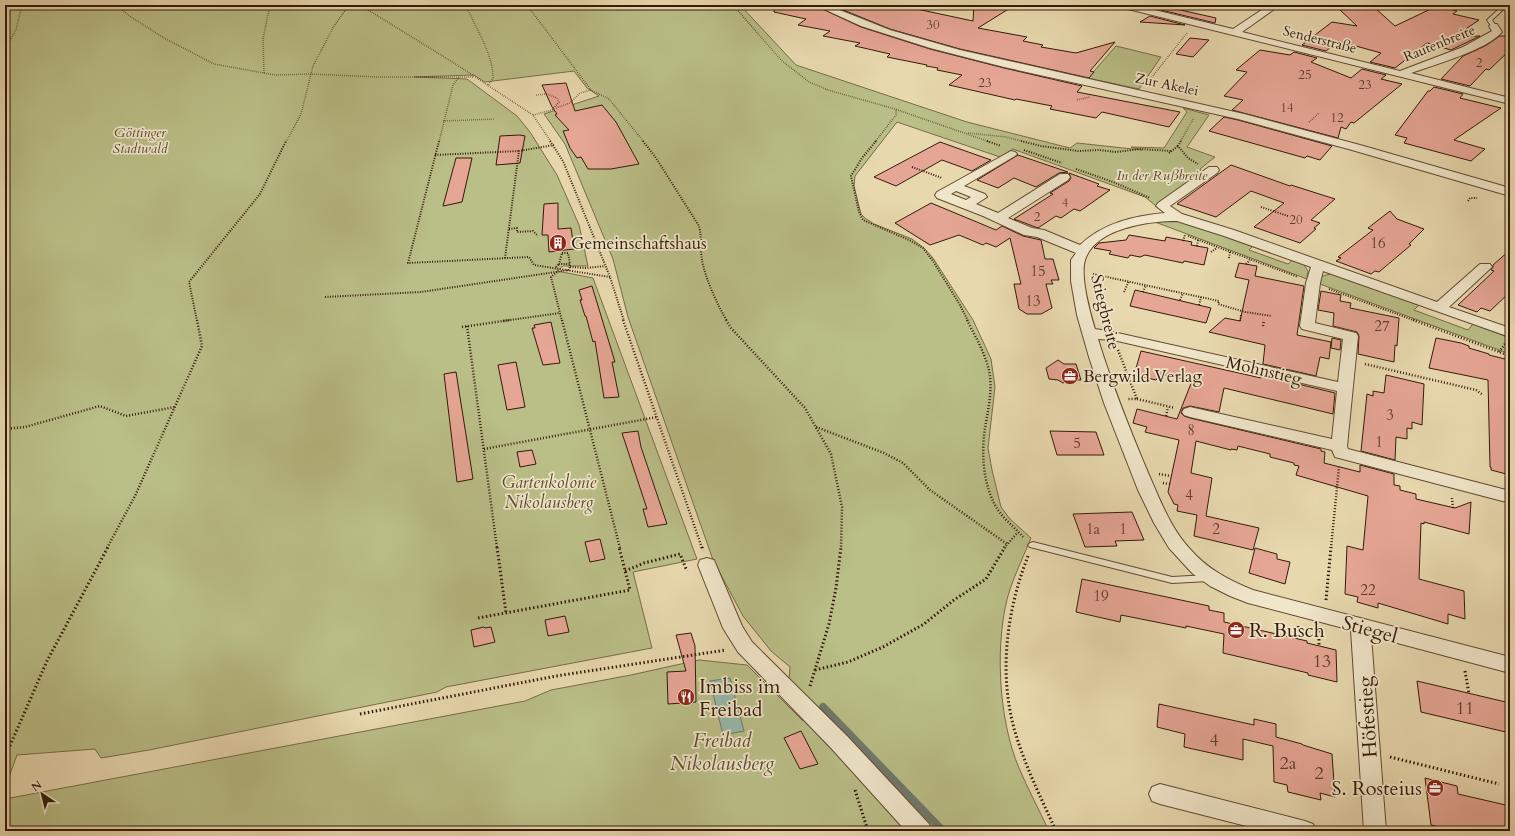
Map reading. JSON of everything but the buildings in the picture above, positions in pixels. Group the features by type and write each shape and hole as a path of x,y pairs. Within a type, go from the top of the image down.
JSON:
{"street":[{"name":"Zur Akelei","path":"820,5 865,24 924,44 995,62 1202,107 1347,145 1510,192"},
{"name":"Senderstraße","path":"1123,5 1510,101"},
{"path":"1234,32 1275,5"},
{"name":"Rautenbreite","path":"1400,74 1480,43 1497,32 1494,26"},
{"path":"1012,150 941,195 1083,251"},
{"path":"1213,170 1162,206 1178,217 1200,223 1318,264 1510,333"},
{"path":"999,218 1065,171"},
{"name":"Stiegbreite","path":"1178,217 1154,217 1116,226 1096,238 1083,251 1078,260 1076,270 1079,292 1089,333 1111,400 1133,459 1161,521 1174,543 1197,569 1210,578"},
{"path":"1318,264 1313,283 1307,326 1351,336 1340,450"},
{"path":"1439,308 1485,267"},
{"name":"Mohnstieg","path":"1089,333 1113,336 1345,388"},
{"path":"1190,412 1340,450 1452,483 1510,497"},
{"path":"707,564 733,628 745,647 921,831"},
{"name":"Stiegel","path":"1210,578 1248,596 1510,666"},
{"name":"Höfestieg","path":"1360,626 1375,831"},
{"path":"1160,794 1305,831"}],"lane":[{"name":"Rautenbreite","path":"1494,26 1489,20 1506,5"},
{"path":"1033,545 1172,580 1210,578"}],"path":[{"path":"5,49 16,30 22,5"},
{"path":"116,5 131,17 164,38 214,64 275,75 310,74 378,77 474,77"},
{"path":"264,73 263,39 270,5"},
{"path":"5,757 47,661 135,496 202,346 189,282 260,194 274,164 301,114 313,66 334,26 349,5"},
{"path":"360,5 454,63 533,115 554,145 563,161 610,277 629,338 707,564"},
{"path":"466,5 484,47 494,76 492,82 488,86"},
{"path":"527,5 592,90 609,99 635,129 656,158 699,226 701,234 702,261 717,304 731,328 805,408 831,454 842,507 841,545 836,588 829,624 803,706"},
{"path":"733,5 787,66 809,82 834,92 896,109 1012,150 1065,171"},
{"path":"1139,93 1194,23"},
{"path":"459,77 453,85 443,121 408,263 529,257 534,265 610,277"},
{"path":"533,115 567,105 580,93 592,90"},
{"path":"536,95 547,94 557,98 558,104 551,110"},
{"path":"964,133 1006,137 1041,146 1078,151 1099,150 1116,152 1140,149 1170,152 1178,146 1192,120 1202,107"},
{"path":"896,109 896,115 862,158 851,176 852,186 858,212 863,220 909,240 923,248 934,261 960,305 986,358 991,388 984,434 986,479 990,495 999,511 1018,532 1033,545 1023,566 1010,617 1006,658 1011,720 1021,752 1056,831"},
{"path":"443,121 495,119"},
{"path":"435,155 519,151 554,145"},
{"path":"1178,146 1188,158 1213,170"},
{"path":"505,258 519,151"},
{"path":"912,167 946,180 956,186"},
{"path":"1073,167 1146,195 1162,206"},
{"path":"1260,207 1288,216"},
{"path":"509,229 517,228 517,232 533,231 538,236"},
{"path":"1183,241 1184,235"},
{"path":"1197,246 1198,240"},
{"path":"1211,252 1217,247"},
{"path":"1229,258 1230,252"},
{"path":"556,268 562,254 568,253 570,266 569,270"},
{"path":"1246,264 1251,260"},
{"path":"559,264 585,268 605,266"},
{"path":"326,297 421,292 569,270"},
{"path":"1076,270 1219,301 1218,304 1245,312 1272,316"},
{"path":"478,618 630,590 551,277 557,272"},
{"path":"1124,292 1129,281"},
{"path":"1143,292 1146,285"},
{"path":"1180,300 1183,293"},
{"path":"1199,305 1201,297"},
{"path":"462,327 560,313"},
{"path":"1240,321 1241,316"},
{"path":"1263,326 1264,320"},
{"path":"467,326 506,613"},
{"path":"1113,336 1136,399"},
{"path":"1348,360 1476,390 1483,395"},
{"path":"1111,400 1136,399 1190,412"},
{"path":"5,430 25,427 100,406 126,416 175,407"},
{"path":"1166,416 1168,407"},
{"path":"484,449 657,417"},
{"path":"816,427 884,453 903,463 930,490 1007,544"},
{"path":"1325,617 1340,450"},
{"path":"815,670 848,662 883,648 924,624 954,600 986,579 1007,544 1018,532"},
{"path":"625,571 644,562 680,554 687,571"},
{"path":"360,714 556,676 745,647"},
{"path":"1462,653 1469,694"},
{"path":"1369,750 1384,756 1499,784"}],"green space":[{"path":"5,5 740,5 796,65 967,122 1070,148 1077,143 1142,150 1131,147 1164,148 1187,112 1183,108 1209,115 1187,147 1215,157 1200,169 1202,174 1156,206 1145,197 1013,149 1000,157 897,122 855,176 854,186 861,214 874,224 912,239 924,248 933,258 973,320 991,359 995,387 988,448 992,470 1001,507 1010,519 1031,538 1012,583 1005,609 1000,655 1003,703 1006,726 1019,768 1049,831 5,831 5,799 525,701 551,690 699,660 747,665 803,721 789,680 790,667 771,651 743,616 713,560 628,317 613,259 565,144 544,114 599,96 587,88 574,71 485,82 474,75 414,77 467,79 517,116 530,132 557,175 579,225 588,266 563,266 557,271 593,278 697,559 633,572 652,648 446,687 437,692 149,750 101,758 95,749 17,755 5,788"},
{"path":"1116,46 1161,57 1139,89 1088,78"},
{"path":"1172,220 1182,221 1254,245 1249,250 1288,264 1294,259 1302,262 1308,271 1307,279 1155,222"},
{"path":"1333,273 1419,305 1414,310 1468,330 1473,324 1510,338 1507,344 1510,345 1510,354 1320,284 1320,277"}],"water":[{"path":"730,678 744,731 723,735 710,681"}],"waterway":[{"path":"823,707 943,831"}],"place":[{"name":"Gemeinschaftshaus","path":"558,243"},
{"name":"Bergwild Verlag","path":"1070,376"},
{"name":"R. Busch","path":"1236,630"},
{"name":"Imbiss im Freibad","path":"686,697"},
{"name":"S. Rosteius","path":"1435,788"}],"park label":[{"name":"Göttinger Stadtwald","path":"140,140"},
{"name":"In der Rußbreite","path":"1162,175"},
{"name":"Gartenkolonie Nikolausberg","path":"549,492"},
{"name":"Freibad Nikolausberg","path":"722,752"}]}
